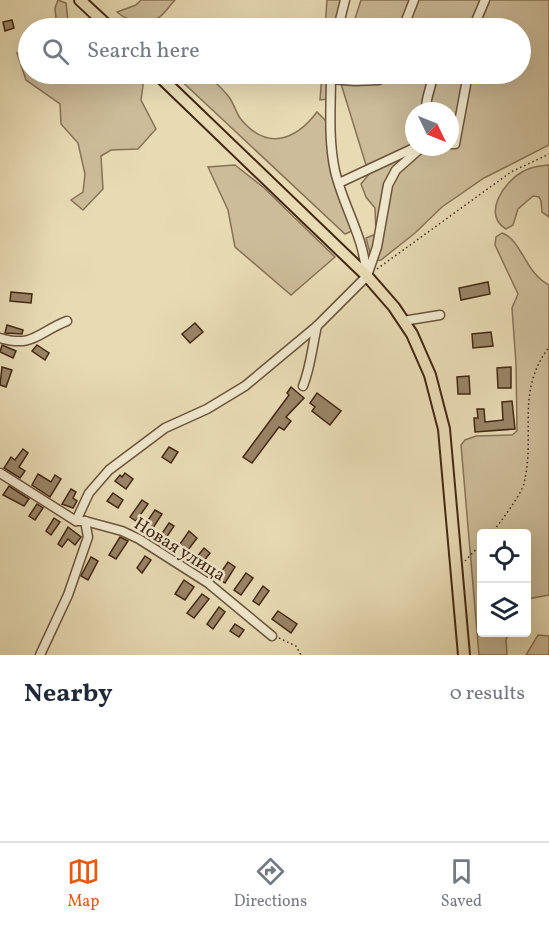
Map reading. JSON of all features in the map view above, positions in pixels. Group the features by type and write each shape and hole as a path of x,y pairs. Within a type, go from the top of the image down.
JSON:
{"main road":[{"path":"80,0 99,18"},
{"path":"167,84 367,276 394,307 412,334 430,375 444,429 464,655"}],"street":[{"path":"340,18 345,0"},
{"path":"407,18 414,0"},
{"path":"476,18 485,0"},
{"path":"330,84 331,145 339,183 365,255 367,276"},
{"path":"425,102 432,84"},
{"path":"459,122 466,84"},
{"path":"339,183 405,152"},
{"path":"0,472 76,521 89,493 109,470 165,428 207,409 245,386 317,326 367,276 377,247 388,185 396,171 412,156"},
{"path":"403,321 440,315"},
{"path":"0,339 23,343 67,321"},
{"path":"303,386 310,368 317,326"},
{"name":"Новая улица","path":"76,521 86,521 122,531 139,539 208,583 272,636"},
{"path":"40,655 68,595 88,537 86,521"}],"path":[{"path":"367,276 511,172 549,154"},
{"path":"494,529 524,486 528,456 527,407 536,366 549,347"},
{"path":"456,571 477,548"},
{"path":"272,636 296,646 301,655"}],"shaded area":[{"path":"58,0 66,3 68,18 56,18 55,8"},
{"path":"141,0 175,0 158,18 126,18 117,12 136,5"},
{"path":"327,0 343,0 338,18 326,18"},
{"path":"361,0 549,0 549,145 484,178 442,207 415,233 381,260 372,261 366,238 376,234 375,208 366,197 361,184 374,168 405,153 405,156 459,156 459,102 405,102 405,150 366,165 341,84 531,84 531,18 355,18"},
{"path":"32,84 143,84 141,100 156,129 138,149 111,150 101,156 103,189 83,210 71,200 83,192 85,174 78,143 61,124 60,104"},
{"path":"185,84 217,84 227,94 240,118 260,135 270,138 290,135 299,130 317,112 332,127 338,187 352,231 345,234"},
{"path":"321,84 328,84 327,99 320,100"},
{"path":"235,165 263,187 335,257 291,295 235,247 228,210 208,167"},
{"path":"549,165 549,217 542,212 539,197 533,196 518,209 513,225 506,229 499,223 496,215 498,199 503,190 525,170"},
{"path":"502,233 509,237 534,273 549,285 549,595 531,598 531,529 477,529 477,632 461,445 465,440 476,436 512,435 517,431 512,308 518,294 495,245 496,237"},
{"path":"538,635 549,636 549,655 526,655"},
{"path":"477,637 507,637 507,655 479,655"}],"building":[{"path":"12,20 14,28 5,31 3,22"},
{"path":"488,282 490,294 461,300 459,288"},
{"path":"11,292 32,294 31,303 10,301"},
{"path":"195,323 203,332 190,343 182,334"},
{"path":"7,325 23,330 22,334 5,333"},
{"path":"491,332 493,346 473,348 472,334"},
{"path":"2,345 16,351 13,358 0,352"},
{"path":"37,345 49,353 45,360 32,351"},
{"path":"2,367 12,370 6,387 0,385"},
{"path":"511,367 511,388 498,388 497,368"},
{"path":"469,376 470,394 458,394 457,377"},
{"path":"291,387 304,398 286,417 291,421 284,430 279,427 252,463 243,457 289,395 287,393"},
{"path":"317,393 341,411 330,425 312,411 315,407 310,403"},
{"path":"512,401 515,429 475,432 474,418 478,418 477,409 484,409 485,422 503,420 502,402"},
{"path":"169,447 178,452 171,463 162,457"},
{"path":"23,449 28,453 19,467 25,471 20,478 4,468 11,457 15,460"},
{"path":"125,473 133,479 126,489 115,481"},
{"path":"38,474 51,482 55,475 61,479 50,497 32,485"},
{"path":"9,486 29,499 24,506 3,495"},
{"path":"71,489 76,492 73,498 77,501 73,508 62,504"},
{"path":"113,493 123,500 118,508 107,501"},
{"path":"142,500 148,504 136,521 130,517"},
{"path":"37,504 43,508 35,520 29,516"},
{"path":"155,510 162,514 151,531 144,526"},
{"path":"54,518 60,522 51,535 46,531"},
{"path":"169,523 174,526 166,538 161,535"},
{"path":"68,527 81,537 75,545 68,539 62,547 58,544"},
{"path":"189,531 197,538 188,550 180,544"},
{"path":"120,537 128,541 116,559 109,555"},
{"path":"204,548 210,553 199,567 193,562"},
{"path":"145,556 151,560 142,573 137,568"},
{"path":"91,557 98,561 88,580 81,576"},
{"path":"228,562 235,567 225,583 217,578"},
{"path":"246,573 253,578 241,595 234,590"},
{"path":"184,580 194,587 185,600 175,594"},
{"path":"263,586 269,591 259,605 253,601"},
{"path":"202,594 209,599 194,618 187,613"},
{"path":"219,607 225,612 213,629 207,624"},
{"path":"278,611 297,624 291,633 272,619"},
{"path":"235,624 244,630 239,637 230,631"}]}
